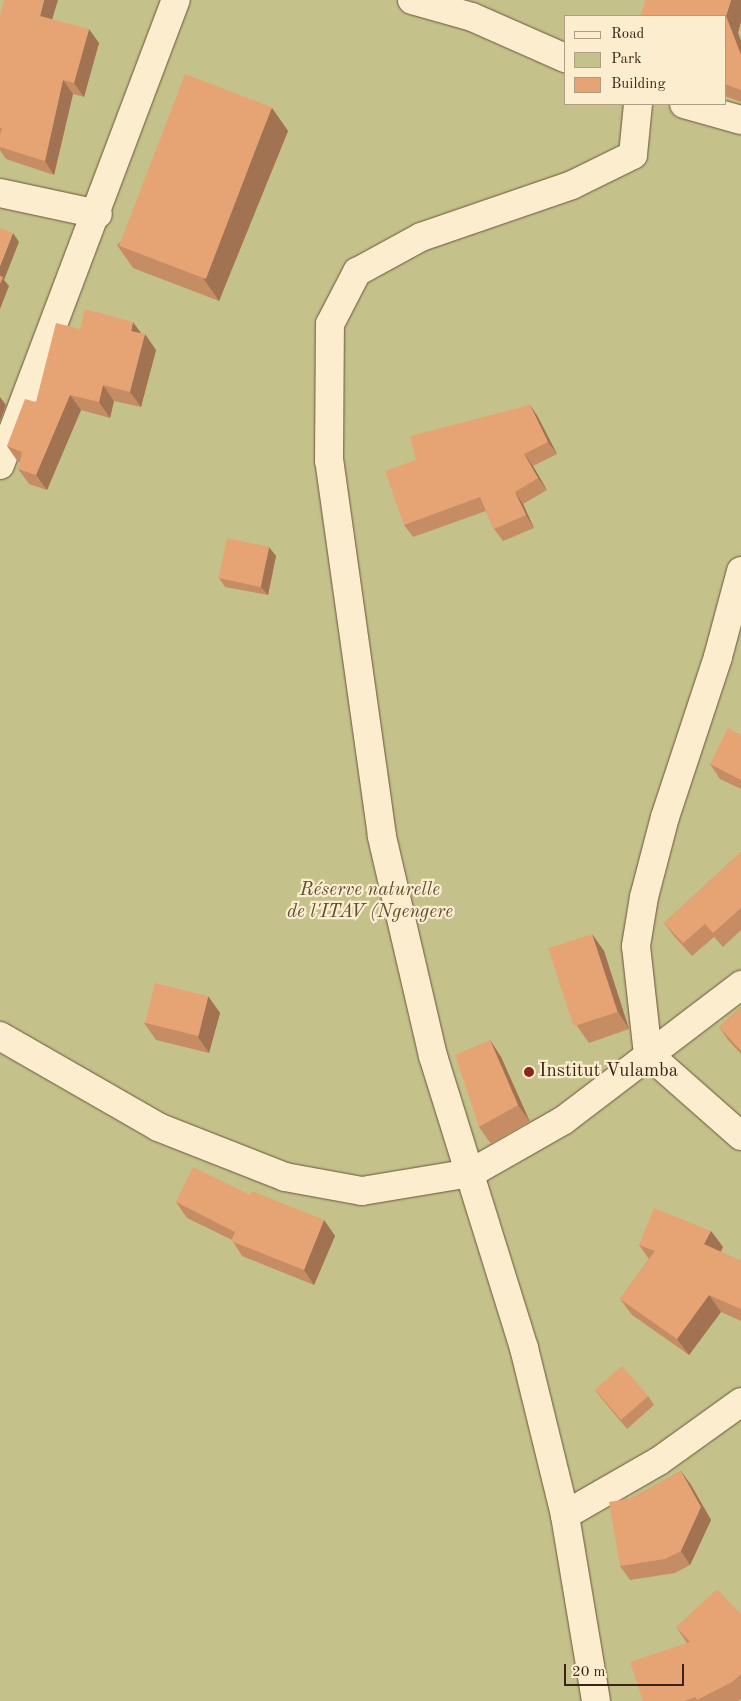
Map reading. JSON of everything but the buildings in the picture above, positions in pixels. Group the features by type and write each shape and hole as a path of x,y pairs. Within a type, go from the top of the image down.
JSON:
{"street":[{"path":"0,465 98,214 176,0"},
{"path":"412,0 472,17 564,58"},
{"path":"596,1701 565,1515 524,1348 433,1056 382,836 329,461 330,324 357,272 421,237 572,185 633,155 638,105"},
{"path":"688,105 741,120"},
{"path":"0,193 98,214"},
{"path":"741,571 718,657 665,817 644,897 636,946 648,1054 741,1136"},
{"path":"0,1036 158,1127 285,1177 362,1192 471,1173 564,1120 648,1054 741,985"},
{"path":"565,1515 659,1461 741,1402"}],"green space":[{"name":"Réserve naturelle de l'ITAV (Ngengere","path":"0,0 741,0 741,1701 0,1701"}],"place":[{"name":"Institut Vulamba","path":"529,1072"}]}
